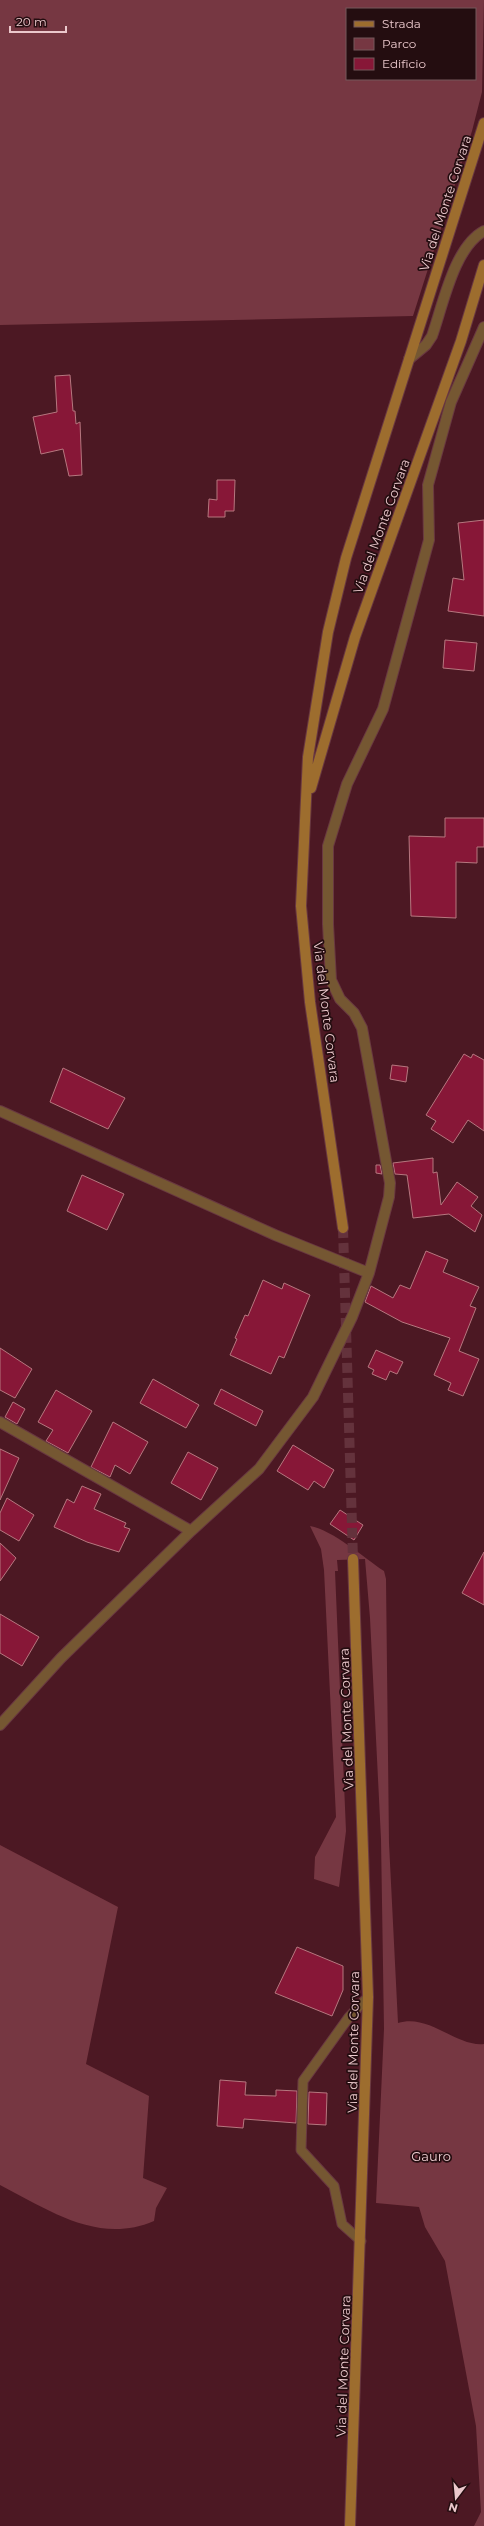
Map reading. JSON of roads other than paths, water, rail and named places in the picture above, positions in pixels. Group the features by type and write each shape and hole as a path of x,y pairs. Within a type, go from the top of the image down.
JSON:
{"main road":[{"name":"Via del Monte Corvara","path":"343,1228 310,1002 301,906 302,861 308,798 308,757 328,632 346,558 484,123"},
{"name":"Via del Monte Corvara","path":"308,798 355,637 461,341 484,265"},
{"name":"Via del Monte Corvara","path":"350,2526 361,2241 368,1997 353,1559"}],"street":[{"path":"409,359 426,345 432,336 459,259 473,240 484,231"},
{"path":"0,1725 61,1658 191,1531 259,1469 313,1397 352,1317 369,1273 390,1197 390,1183 362,1028 354,1013 340,999 331,980 328,924 328,846 347,784 383,709 429,540 428,485 430,477 451,402 484,327"},
{"path":"0,1111 275,1235 369,1273"},
{"path":"0,1422 191,1531"}],"lane":[{"path":"361,2241 342,2224 334,2186 301,2150 303,2082 349,2017 368,1997"}],"tunnel":[{"path":"343,1228 353,1559"}],"park label":[{"name":"Gauro","path":"431,2156"}]}
